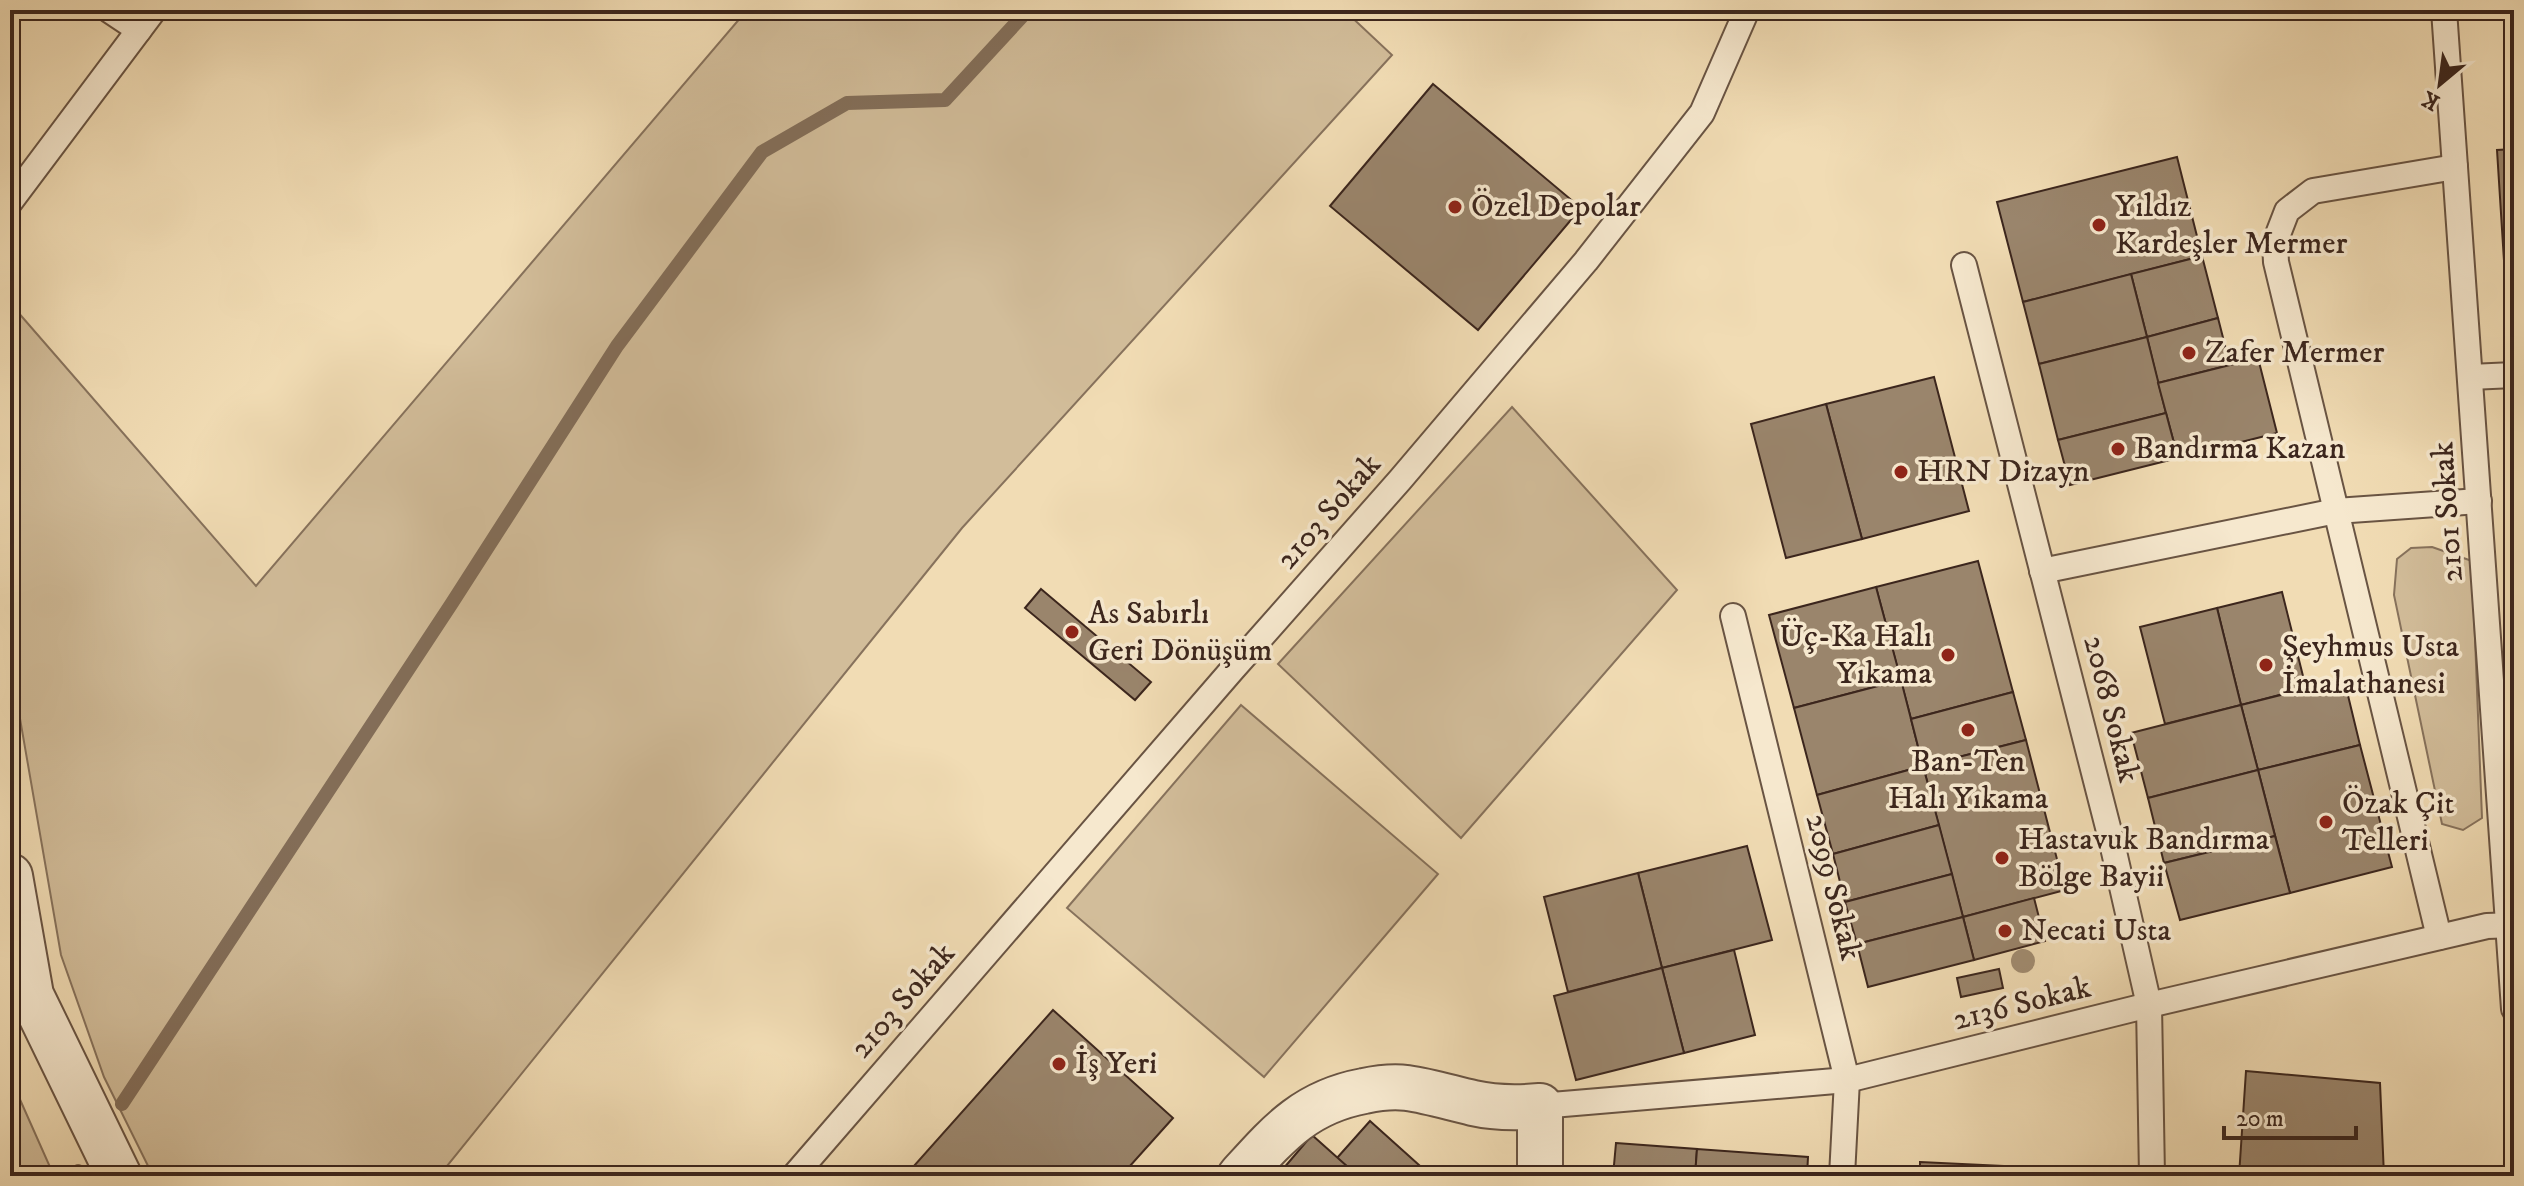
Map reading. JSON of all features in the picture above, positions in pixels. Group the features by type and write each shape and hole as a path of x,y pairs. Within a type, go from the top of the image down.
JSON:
{"street":[{"path":"10,876 31,995 119,1176"},
{"path":"1240,1176 1277,1135 1304,1113 1340,1095 1383,1087 1403,1087 1505,1108 1540,1106 1540,1176"}],"lane":[{"path":"10,202 147,20 109,10"},
{"name":"2103 Sokak","path":"794,1176 1586,261 1702,113 1747,10"},
{"name":"2101 Sokak","path":"2444,10 2512,925 2514,1009"},
{"path":"2439,937 2276,262 2275,242 2287,211 2313,191 2455,167"},
{"name":"2068 Sokak","path":"1964,265 2112,843 2149,1005 2152,1176"},
{"path":"2470,377 2514,375"},
{"path":"2042,571 2336,511 2479,501"},
{"name":"2099 Sokak","path":"1733,616 1847,1080 1842,1176"},
{"name":"2136 Sokak","path":"1540,1106 1847,1080 2439,937 2487,926 2512,925"}],"shaded area":[{"path":"747,10 1344,10 1392,55 962,528 439,1176 153,1176 104,1077 61,955 10,661 10,303 256,586"},
{"path":"1512,407 1677,590 1461,838 1278,664"},
{"path":"2432,547 2472,561 2482,818 2463,830 2442,824 2394,595 2397,559 2411,548"},
{"path":"1241,705 1438,874 1264,1077 1067,908"},
{"path":"10,1077 54,1176 10,1176"}],"building":[{"name":"Özel Depolar","path":"1433,84 1581,208 1478,330 1330,206"},
{"path":"2514,149 2514,340 2509,340 2497,150"},
{"name":"Yıldız Kardeşler Mermer","path":"2177,157 2202,256 2023,302 1997,202"},
{"path":"2202,256 2218,318 2147,337 2131,274"},
{"path":"2131,274 2147,337 2039,364 2023,302"},
{"name":"Zafer Mermer","path":"2218,318 2230,365 2158,383 2147,337"},
{"path":"2147,337 2166,413 2058,440 2039,364"},
{"path":"2258,358 2277,433 2178,458 2158,383"},
{"name":"HRN Dizayn","path":"1934,377 1969,511 1862,539 1826,404"},
{"path":"1826,404 1862,539 1786,558 1751,424"},
{"name":"Bandırma Kazan","path":"2166,413 2178,458 2070,485 2058,440"},
{"name":"Üç-Ka Halı Yıkama","path":"1978,561 2013,692 1911,719 1876,587"},
{"path":"1876,587 1901,680 1794,708 1769,615"},
{"name":"As Sabırlı Geri Dönüşüm","path":"1041,589 1151,682 1135,700 1025,608"},
{"name":"Şeyhmus Usta İmalathanesi","path":"2282,592 2306,688 2241,705 2217,608"},
{"path":"2217,608 2241,705 2165,724 2140,627"},
{"path":"2344,679 2360,745 2258,770 2241,705"},
{"path":"1901,680 1923,766 1817,795 1794,708"},
{"name":"Ban-Ten Halı Yıkama","path":"2013,692 2026,740 1923,766 1911,719"},
{"path":"2241,705 2258,770 2148,798 2131,733"},
{"name":"Hastavuk Bandırma Bölge Bayii","path":"2026,740 2065,890 1963,917 1923,766"},
{"name":"Özak Çit Telleri","path":"2360,745 2392,867 2290,893 2258,770"},
{"path":"1923,766 1939,825 1833,854 1817,795"},
{"path":"2258,770 2275,836 2164,863 2148,798"},
{"path":"1939,825 1952,874 1845,902 1833,854"},
{"path":"2275,836 2290,893 2180,920 2164,863"},
{"path":"1747,846 1772,940 1662,968 1638,873"},
{"path":"1638,873 1662,968 1568,992 1544,897"},
{"path":"1952,874 1963,917 1857,944 1845,902"},
{"name":"Necati Usta","path":"2034,898 2045,941 1974,960 1963,917"},
{"path":"1963,917 1974,960 1868,987 1857,944"},
{"path":"1734,950 1755,1035 1684,1053 1662,968"},
{"path":"1662,968 1684,1053 1576,1080 1554,996"},
{"path":"1999,969 2003,988 1961,997 1957,978"},
{"name":"İş Yeri","path":"1053,1010 1173,1118 1121,1176 905,1176"},
{"path":"2246,1071 2380,1083 2384,1176 2239,1176"},
{"path":"1370,1121 1428,1176 1358,1176 1337,1158"},
{"path":"1312,1135 1358,1176 1291,1176 1283,1169"},
{"path":"1616,1143 1697,1149 1695,1176 1613,1176"},
{"path":"1697,1149 1808,1157 1807,1176 1695,1176"},
{"path":"1920,1162 2024,1167 2024,1176 1920,1176"},
{"path":"2024,1167 2103,1171 2103,1176 2024,1176"}],"waterway":[{"path":"122,1104 617,346 762,152 847,103 945,100 1028,10"},
{"path":"75,1176 78,1171"}],"place":[{"name":"Özel Depolar","path":"1455,207"},
{"name":"Yıldız Kardeşler Mermer","path":"2099,225"},
{"name":"Zafer Mermer","path":"2189,353"},
{"name":"Bandırma Kazan","path":"2118,449"},
{"name":"HRN Dizayn","path":"1901,472"},
{"name":"As Sabırlı Geri Dönüşüm","path":"1072,632"},
{"name":"Üç-Ka Halı Yıkama","path":"1948,655"},
{"name":"Şeyhmus Usta İmalathanesi","path":"2266,665"},
{"name":"Ban-Ten Halı Yıkama","path":"1968,730"},
{"name":"Özak Çit Telleri","path":"2326,822"},
{"name":"Hastavuk Bandırma Bölge Bayii","path":"2002,858"},
{"name":"Necati Usta","path":"2005,931"},
{"name":"İş Yeri","path":"1059,1064"}]}
